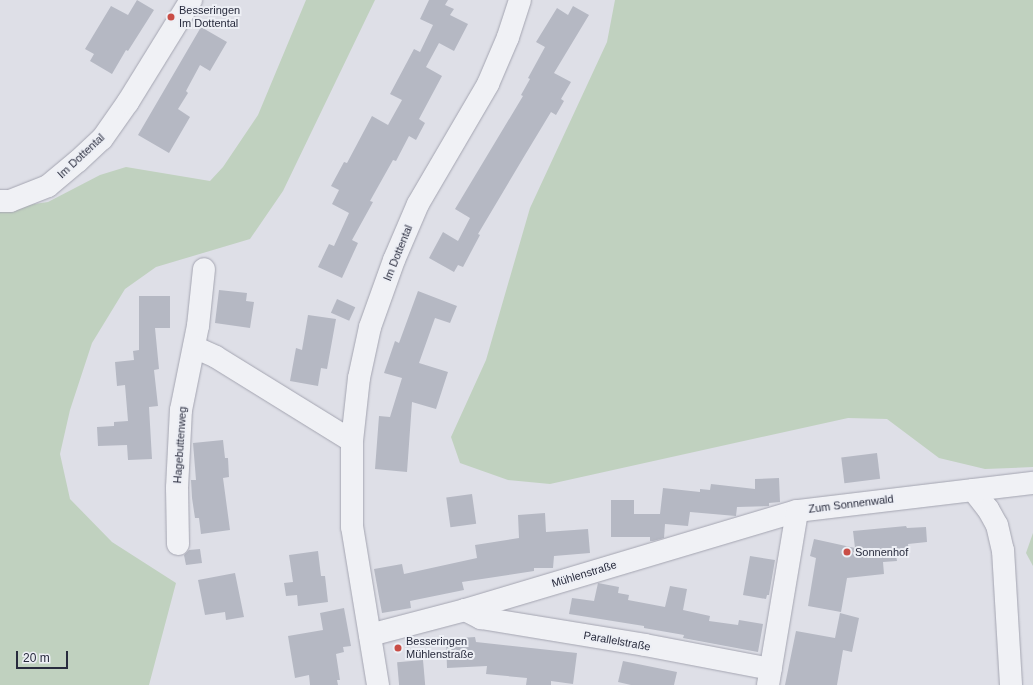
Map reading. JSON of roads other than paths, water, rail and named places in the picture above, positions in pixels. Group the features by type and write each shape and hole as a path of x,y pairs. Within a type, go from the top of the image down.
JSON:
{"street":[{"name":"Im Dottental","path":"0,201 10,201 48,186 102,139 128,102 191,0"},
{"name":"Im Dottental","path":"370,636 352,527 352,441 359,378 370,327 394,260 418,204 488,84 508,37 520,0"},
{"name":"Hagebuttenweg","path":"178,544 177,488 179,440 182,410 194,347 204,269"},
{"path":"194,347 216,357 352,441"},
{"name":"Zum Sonnenwald","path":"770,677 797,511 1033,483"},
{"path":"973,490 998,525 1003,550 1011,685"},
{"name":"Mühlenstraße","path":"370,636 464,610 797,511"},
{"name":"Parallelstraße","path":"464,610 481,618 645,646 770,677"},
{"path":"370,636 378,685"}],"place":[{"name":"Besseringen Im Dottental","path":"171,17"},
{"name":"Sonnenhof","path":"847,552"},
{"name":"Besseringen Mühlenstraße","path":"398,648"}]}
